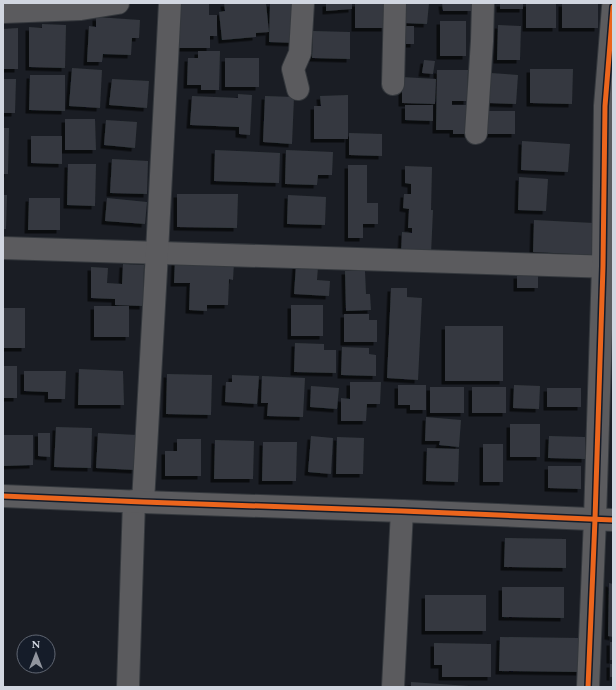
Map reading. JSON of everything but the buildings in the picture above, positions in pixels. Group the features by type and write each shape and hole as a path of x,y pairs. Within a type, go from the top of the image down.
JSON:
{"street":[{"path":"3,12 118,3"},
{"path":"128,687 138,501 157,252 170,3"},
{"path":"298,89 293,69 300,53 303,3"},
{"path":"393,84 395,3"},
{"path":"476,133 483,3"},
{"path":"588,687 604,520 608,266 605,106 613,6 610,3"},
{"path":"3,248 608,266"},
{"path":"3,496 604,520"},
{"path":"393,687 402,511"}],"cycle path":[{"path":"588,687 603,266 605,106 613,7"},
{"path":"3,496 613,520"}]}
